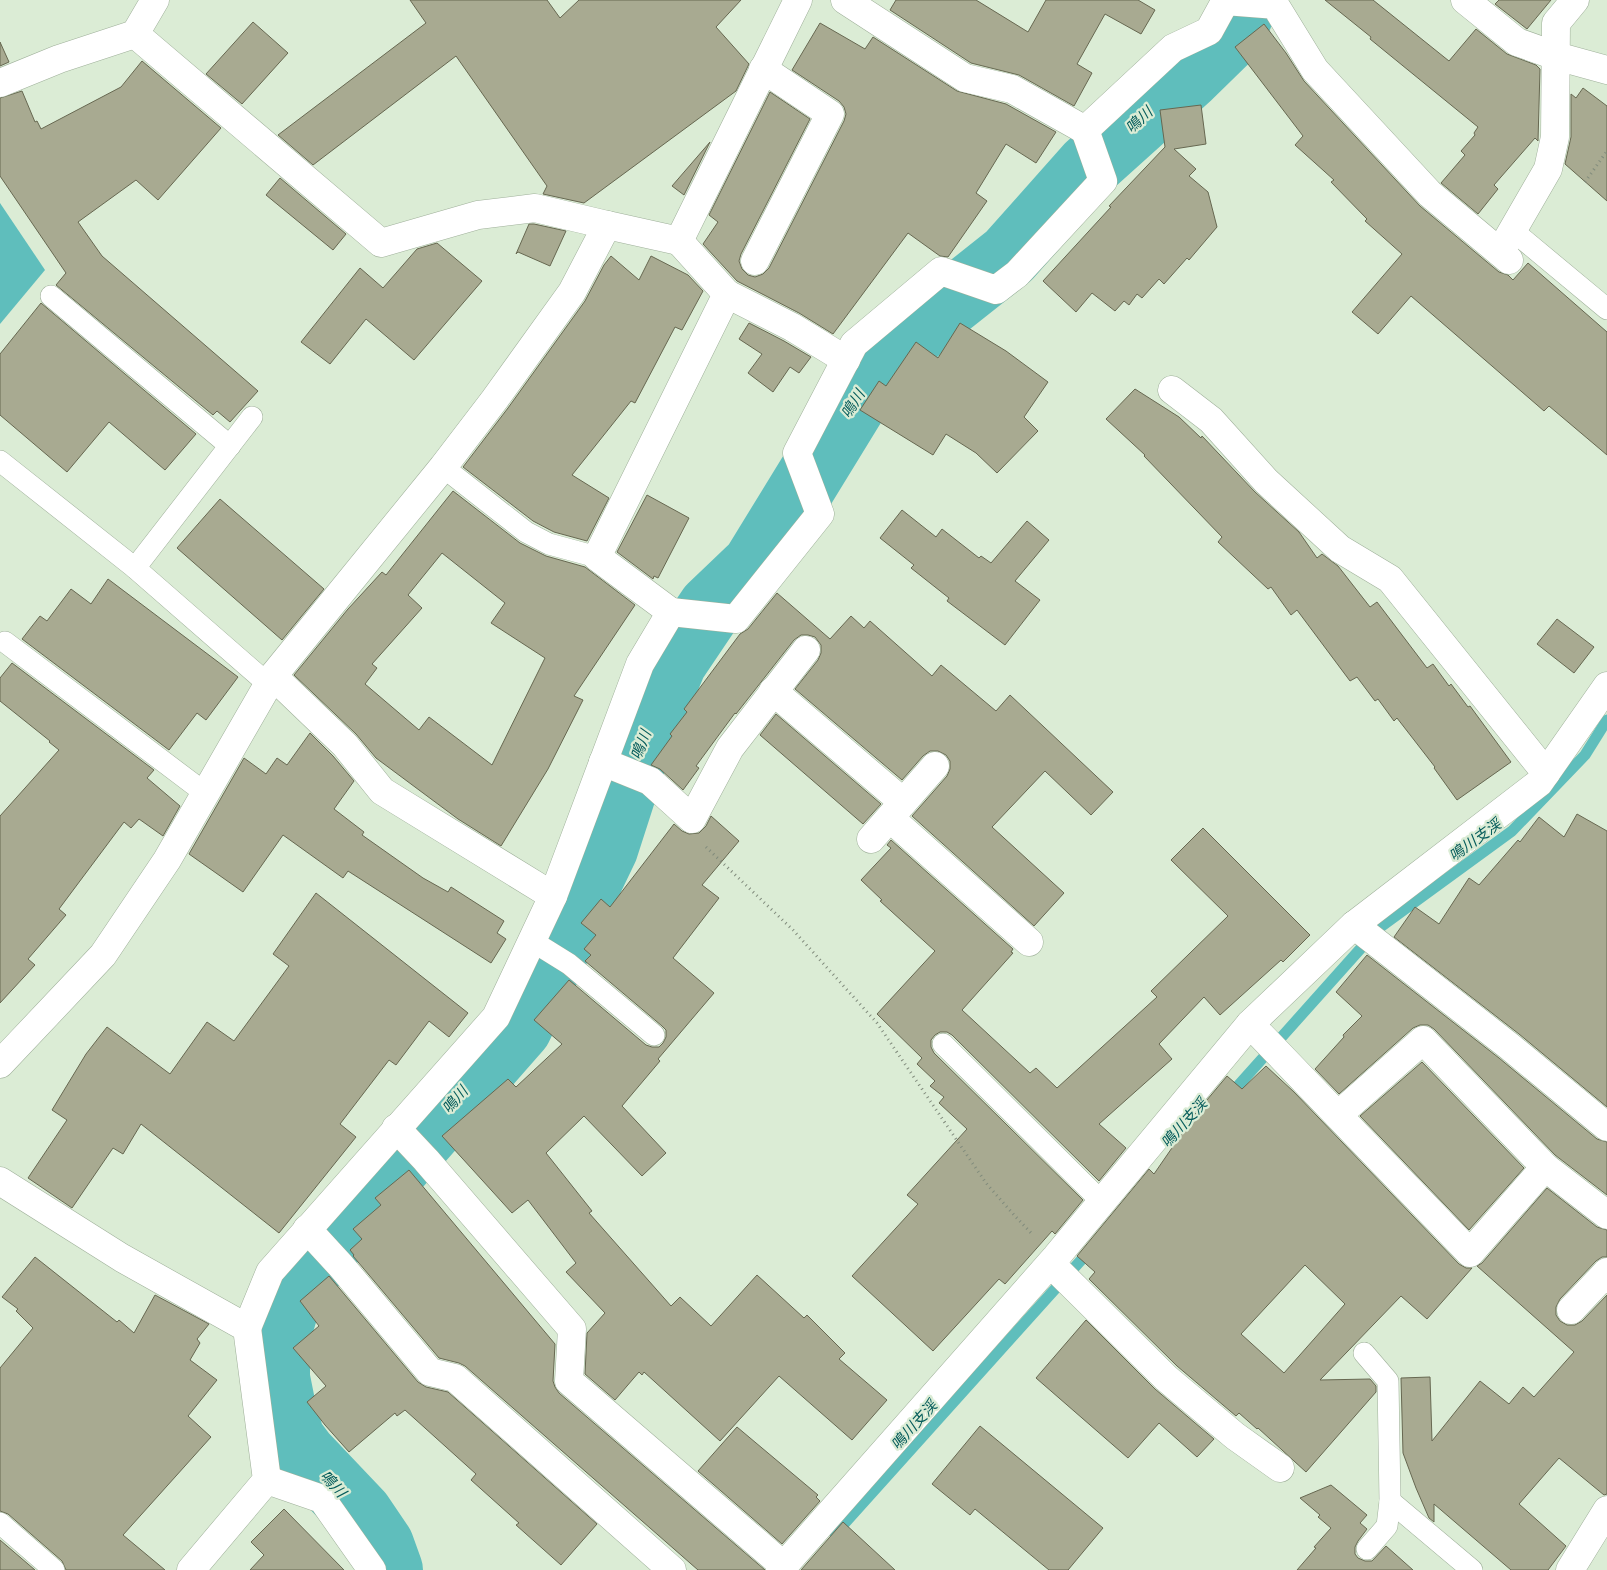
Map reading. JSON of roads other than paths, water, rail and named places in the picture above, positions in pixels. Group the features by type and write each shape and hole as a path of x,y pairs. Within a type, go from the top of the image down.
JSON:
{"street":[{"path":"0,83 59,59 135,34 155,0"},
{"path":"679,241 798,0"},
{"path":"727,294 597,557 673,612 736,619 820,514 797,453 854,344 941,271 996,290 1017,274 1102,181 1085,131 1012,89 965,78 845,0"},
{"path":"1465,0 1517,42 1556,56 1607,70"},
{"path":"1085,131 1173,48 1209,31 1226,1 1275,5 1315,70 1430,194 1507,247 1548,169 1556,137 1556,23 1575,0"},
{"path":"135,34 382,243 478,215 535,208 679,241 727,294 792,327 846,360"},
{"path":"755,261 830,114 763,69"},
{"path":"2,1058 103,955 167,860 270,680 443,467 495,399 572,292 607,225"},
{"path":"1172,390 1211,420 1266,481 1340,549 1390,579 1546,773"},
{"path":"191,1570 268,1480 247,1328 270,1272 496,1017 539,946 553,896 605,763 640,664 673,612"},
{"path":"605,763 650,781 692,818 730,748 806,650"},
{"path":"270,680 345,745 382,791 553,896"},
{"path":"398,1129 572,1329 569,1381 782,1568 1053,1262 1252,1026 1356,925 1539,783 1607,686"},
{"path":"774,691 1030,942"},
{"path":"871,839 935,766"},
{"path":"1356,925 1509,1046 1607,1127"},
{"path":"1252,1026 1470,1253 1546,1167"},
{"path":"1338,1115 1423,1040 1546,1167 1607,1215"},
{"path":"0,1181 122,1258 247,1328"},
{"path":"308,1231 341,1266 430,1372 455,1378 672,1570"},
{"path":"1053,1262 1083,1296 1166,1378 1235,1436 1280,1468"},
{"path":"1571,1310 1607,1272"},
{"path":"268,1480 322,1499 372,1570"},
{"path":"1570,1570 1607,1510"}],"lane":[{"path":"1507,247 1607,309"},
{"path":"51,296 230,446"},
{"path":"135,568 252,417"},
{"path":"0,461 135,568 270,680"},
{"path":"443,467 526,532 548,544 597,557"},
{"path":"5,642 205,793"},
{"path":"539,946 569,964 654,1035"},
{"path":"943,1044 1102,1202"},
{"path":"1364,1353 1388,1381 1390,1501 1387,1526 1367,1550"},
{"path":"1390,1501 1472,1570"},
{"path":"0,1523 54,1570"}],"water":[{"path":"0,203 45,270 0,324"}],"waterway":[{"name":"鳴川","path":"390,1570 381,1545 360,1514 304,1455 292,1439 284,1413 277,1378 277,1338 290,1294 342,1229 519,1028 605,849 635,756 674,662 711,607 755,565 877,366 942,309 1009,256 1089,166 1189,76 1232,34 1247,0"},
{"name":"鳴川支渓","path":"1228,1097 1379,928 1512,831 1585,755 1607,720"},
{"name":"鳴川支渓","path":"835,1534 1092,1248"},
{"path":"279,1484 304,1455"}]}
